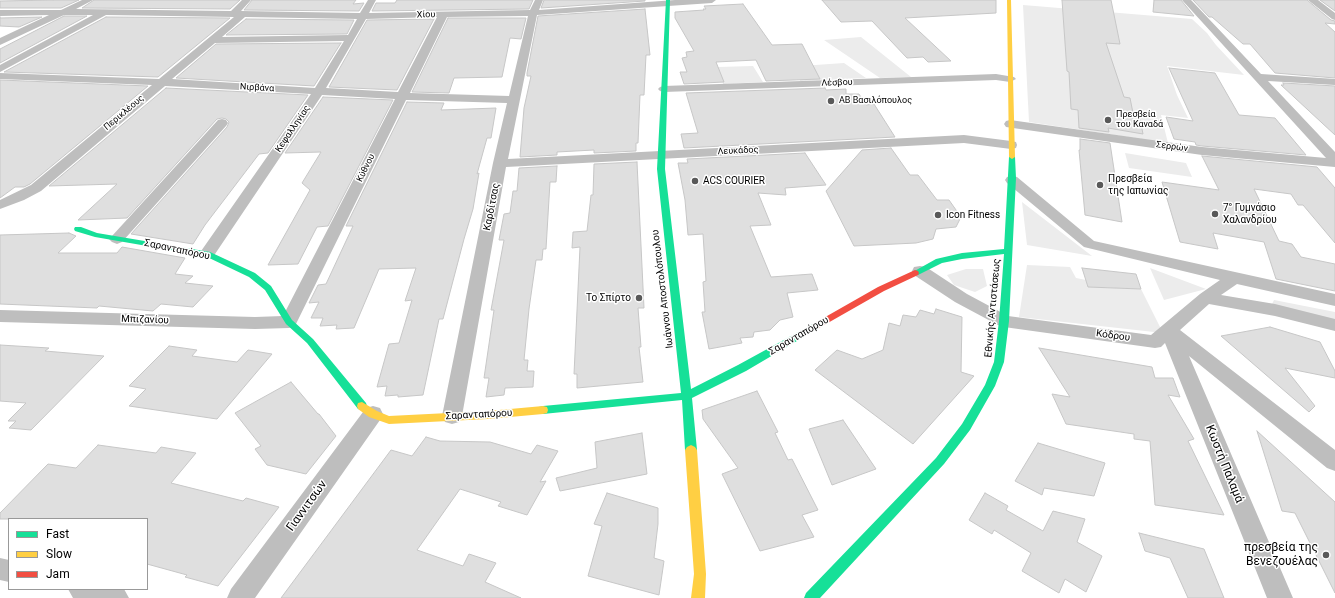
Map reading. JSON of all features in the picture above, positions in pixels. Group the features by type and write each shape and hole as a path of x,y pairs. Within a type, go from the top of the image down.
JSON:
{"street":[{"path":"0,42 89,0"},
{"name":"Περικλέους","path":"0,205 36,188 160,82 212,40 238,14 247,0"},
{"name":"Κεφαλληνίας","path":"207,254 318,92 372,0"},
{"name":"Χίου","path":"0,13 104,12 362,16 443,14 536,6 712,0"},
{"name":"Εθνικής Αντιστάσεως","path":"811,598 940,461 966,426 990,386 1000,362 1009,251 1012,180 1005,144 1010,124 1009,0"},
{"path":"1186,0 1335,162"},
{"path":"1312,0 1335,17"},
{"name":"Ιωάννου Αποστολόπουλου","path":"667,2 660,169 687,396 700,574 698,598"},
{"path":"17,13 37,3"},
{"path":"139,13 153,4"},
{"name":"Καρδίτσας","path":"452,416 500,163 536,6"},
{"path":"0,69 104,12"},
{"name":"Κύθνου","path":"289,322 443,14"},
{"path":"212,40 351,38"},
{"name":"Νιρβάνα","path":"0,76 160,82 318,92 514,100"},
{"name":"Λέσβου","path":"664,89 996,77 1010,78"},
{"path":"1257,77 1335,82"},
{"path":"117,239 222,123"},
{"name":"Σερρών","path":"1010,124 1202,151 1335,162"},
{"name":"Λευκάδος","path":"500,163 964,139 993,144 1005,144"},
{"path":"1012,180 1089,244 1335,300"},
{"name":"Σαρανταπόρου","path":"78,229 95,235 207,254 252,275 268,288 289,322 310,341 361,405 373,414 389,420 488,415 687,396 742,368 881,289 939,262 962,256 1009,251"},
{"path":"920,271 961,298 1004,321"},
{"name":"Κόδρου","path":"1004,321 1155,342 1206,298 1234,278"},
{"path":"1206,298 1275,310 1335,325"},
{"name":"Μπιζανίου","path":"0,316 256,323 289,322"},
{"path":"1169,330 1335,462"},
{"name":"Κωστή Παλαμά","path":"1169,330 1280,598"},
{"name":"Γιαννιτσών","path":"240,598 373,414"},
{"name":"Ιωάννου Αποστολόπουλου","path":"700,574 708,592"},
{"path":"84,590 116,598"}],"shaded area":[{"path":"1023,5 1192,19 1207,33 1244,75 1167,66 1177,95 1188,118 1161,115 1168,143 1029,122"},
{"path":"861,37 911,77 880,78 824,40"},
{"path":"844,63 866,78 800,81 801,66"},
{"path":"753,66 763,82 723,84 718,67"},
{"path":"1125,153 1186,163 1192,177 1129,168"},
{"path":"1022,202 1092,256 1027,245"},
{"path":"1027,265 1070,267 1076,278 1086,280 1089,287 1141,289 1163,333 1019,317"},
{"path":"1150,268 1206,289 1164,300"},
{"path":"966,269 983,269 987,286 975,292 954,285 947,275"},
{"path":"1274,300 1335,312 1335,321 1271,306"}],"building":[{"path":"79,0 61,8 0,8 0,1"},
{"path":"94,0 240,0 230,9 82,8"},
{"path":"252,0 356,0 353,4 364,3 359,11 244,10"},
{"path":"397,0 533,0 529,9 372,11 376,3 395,3"},
{"path":"544,0 645,0 645,1 541,8"},
{"path":"822,0 996,0 996,13 905,18 951,61 928,62 923,57 907,58 872,21 841,22"},
{"path":"1062,0 1111,0 1120,44 1106,43 1124,97 1130,98 1133,113 1139,114 1143,134 1108,128 1109,132 1079,128 1078,110 1071,109"},
{"path":"1154,0 1181,0 1194,16 1153,12"},
{"path":"1193,0 1307,0 1331,20 1335,21 1335,24 1325,23 1335,32 1335,78 1275,73 1250,44 1243,44 1212,17 1209,17"},
{"path":"1320,0 1335,0 1335,11"},
{"path":"743,4 772,45 802,44 820,79 766,81 756,60 716,62 724,82 684,84 680,72 687,72 682,58 687,57 686,52 694,51 675,18 675,12 704,10 703,9 706,9 704,6"},
{"path":"645,9 650,55 646,55 644,95 640,95 638,143 636,143 636,151 594,153 594,150 557,152 557,155 520,157 524,108 531,76 527,76 527,73 538,16"},
{"path":"64,16 87,16 0,63 0,49"},
{"path":"42,17 19,27 0,26 0,18"},
{"path":"106,17 230,18 158,77 4,72"},
{"path":"448,18 526,18 521,39 510,38 502,77 454,78 449,93 412,92"},
{"path":"246,19 354,20 347,34 226,35"},
{"path":"434,19 397,90 329,87 367,20"},
{"path":"341,43 314,86 176,78 216,44"},
{"path":"1169,68 1215,73 1239,115 1275,118 1306,155 1202,146 1196,145 1195,142 1174,139 1166,117 1193,121"},
{"path":"0,80 148,86 30,184 24,187 15,187 0,198"},
{"path":"1283,83 1335,86 1335,135 1281,85 1284,85"},
{"path":"166,88 308,95 268,153 259,154 205,225 193,244 131,234 227,127 229,122 222,118 217,119 127,218 78,220 117,184 49,186"},
{"path":"825,88 826,90 846,89 846,94 859,94 866,105 874,104 895,137 684,148 681,134 698,133 686,93"},
{"path":"323,97 393,100 328,226 317,227 298,264 268,265 310,190 302,183 321,152 285,153"},
{"path":"407,102 444,103 441,110 496,108 491,138 487,138 477,174 479,173 473,209 443,319 439,319 423,395 398,397 398,395 385,396 387,386 377,387 389,344 399,343 412,300 405,301 416,268 379,269 354,328 336,329 337,325 320,326 323,318 311,318 319,302 309,303 318,285 326,284 353,226 346,226"},
{"name":"Πρεσβεία της Ιαπωνίας","path":"1080,139 1110,143 1122,222 1085,215 1079,150"},
{"path":"891,148 910,175 918,175 937,200 949,200 961,217 956,227 936,229 933,239 916,243 854,246 826,191 862,150"},
{"path":"805,153 826,185 785,188 786,195 758,193 771,225 750,226 771,277 812,274 818,290 787,293 793,317 780,320 770,330 754,332 753,337 740,338 742,343 709,349 702,312 705,312 703,282 706,281 703,234 688,235 685,200 678,163 688,163 687,159"},
{"path":"1202,156 1317,167 1335,188 1335,243 1303,205 1298,205 1291,194 1254,189 1279,241 1292,244 1301,257 1335,264 1335,291 1276,279 1264,242 1213,233 1218,249 1180,242 1162,182 1219,190"},
{"path":"637,162 644,308 638,308 641,347 639,347 643,382 577,388 577,374 574,374 580,247 572,248 573,232 587,231 591,195 593,195 594,164"},
{"path":"557,166 556,182 550,182 546,249 543,249 542,260 536,260 529,309 524,360 528,360 527,371 534,371 533,387 505,388 504,395 486,397 489,378 484,378 494,310 491,310 504,240 499,240 504,214 510,213 513,191 517,191 519,168"},
{"path":"69,233 76,236 58,253 117,253 122,247 185,258 175,274 193,276 185,283 213,286 193,307 161,304 153,311 99,306 97,308 0,304 0,235"},
{"path":"1082,268 1136,274 1141,289 1088,287"},
{"path":"936,309 962,317 961,372 974,376 913,444 815,370 837,350 862,359 883,350 889,323 900,326 903,315 916,317 920,310 934,314"},
{"path":"1270,327 1320,342 1335,371 1335,378 1285,368 1315,406 1309,412 1221,336"},
{"path":"0,345 49,348 45,351 104,356 31,430 9,428 16,421 8,421 26,403 0,401"},
{"path":"169,346 197,350 192,356 237,362 248,350 272,354 217,419 129,406 146,389 129,386"},
{"path":"1039,348 1152,367 1155,378 1173,378 1180,397 1168,395 1194,439 1188,441 1224,515 1155,505 1150,441 1134,439 1134,434 1066,424 1052,394 1070,397"},
{"path":"291,382 336,436 306,474 267,465 255,449 261,446 235,413"},
{"path":"757,391 778,432 775,433 788,460 792,459 818,510 802,515 814,537 760,551 722,474 738,468 703,419 702,410"},
{"path":"843,420 876,469 832,485 809,429"},
{"path":"1257,431 1335,502 1335,593 1295,513 1282,511"},
{"path":"642,433 647,474 560,491 556,478 597,468 595,442"},
{"path":"426,437 440,441 490,442 531,454 537,445 558,451 540,482 546,481 527,515 498,506 501,502 460,489 417,550 463,566 469,554 496,563 485,582 521,598 281,598 391,450 412,456"},
{"path":"1038,443 1105,463 1094,496 1044,488 1042,495 1015,481"},
{"path":"98,445 156,453 161,447 196,453 171,483 243,501 246,498 279,507 218,586 185,577 187,575 148,564 148,518 0,519 0,513 48,464 76,468"},
{"path":"607,493 658,508 658,524 654,558 664,561 659,595 588,576 602,526 594,524"},
{"path":"985,493 1008,506 1006,510 1043,531 1053,511 1085,519 1077,542 1102,556 1086,592 1065,579 1059,593 1022,571 1031,553 994,530 992,534 969,520"},
{"path":"1139,533 1204,549 1224,598 1188,598 1170,558 1145,551"}],"traffic: fast":[{"path":"668,0 661,169 687,396 691,450"},
{"path":"811,598 940,461 966,427 990,386 999,362 1004,321 1012,157"},
{"path":"78,229 95,235 207,254 252,275 268,288 289,322 310,341 362,406"},
{"path":"915,273 939,261 962,256 1009,251"},
{"path":"543,410 687,396 742,368 816,326"}],"traffic: slow":[{"path":"1009,0 1012,157"},
{"path":"362,406 373,414 389,420 488,415 543,410"},
{"path":"691,450 700,574 698,598"}],"traffic: jam":[{"path":"816,326 881,289 915,273"}],"place":[{"name":"ΑΒ Βασιλόπουλος","path":"831,101"},
{"name":"Πρεσβεία του Καναδά","path":"1108,120"},
{"name":"ACS COURIER","path":"695,181"},
{"name":"Πρεσβεία της Ιαπωνίας","path":"1100,185"},
{"name":"7° Γυμνάσιο Χαλανδρίου","path":"1215,214"},
{"name":"Icon Fitness","path":"938,215"},
{"name":"Το Σπίρτο","path":"639,298"},
{"name":"πρεσβεία της Βενεζουέλας","path":"1326,555"}]}
